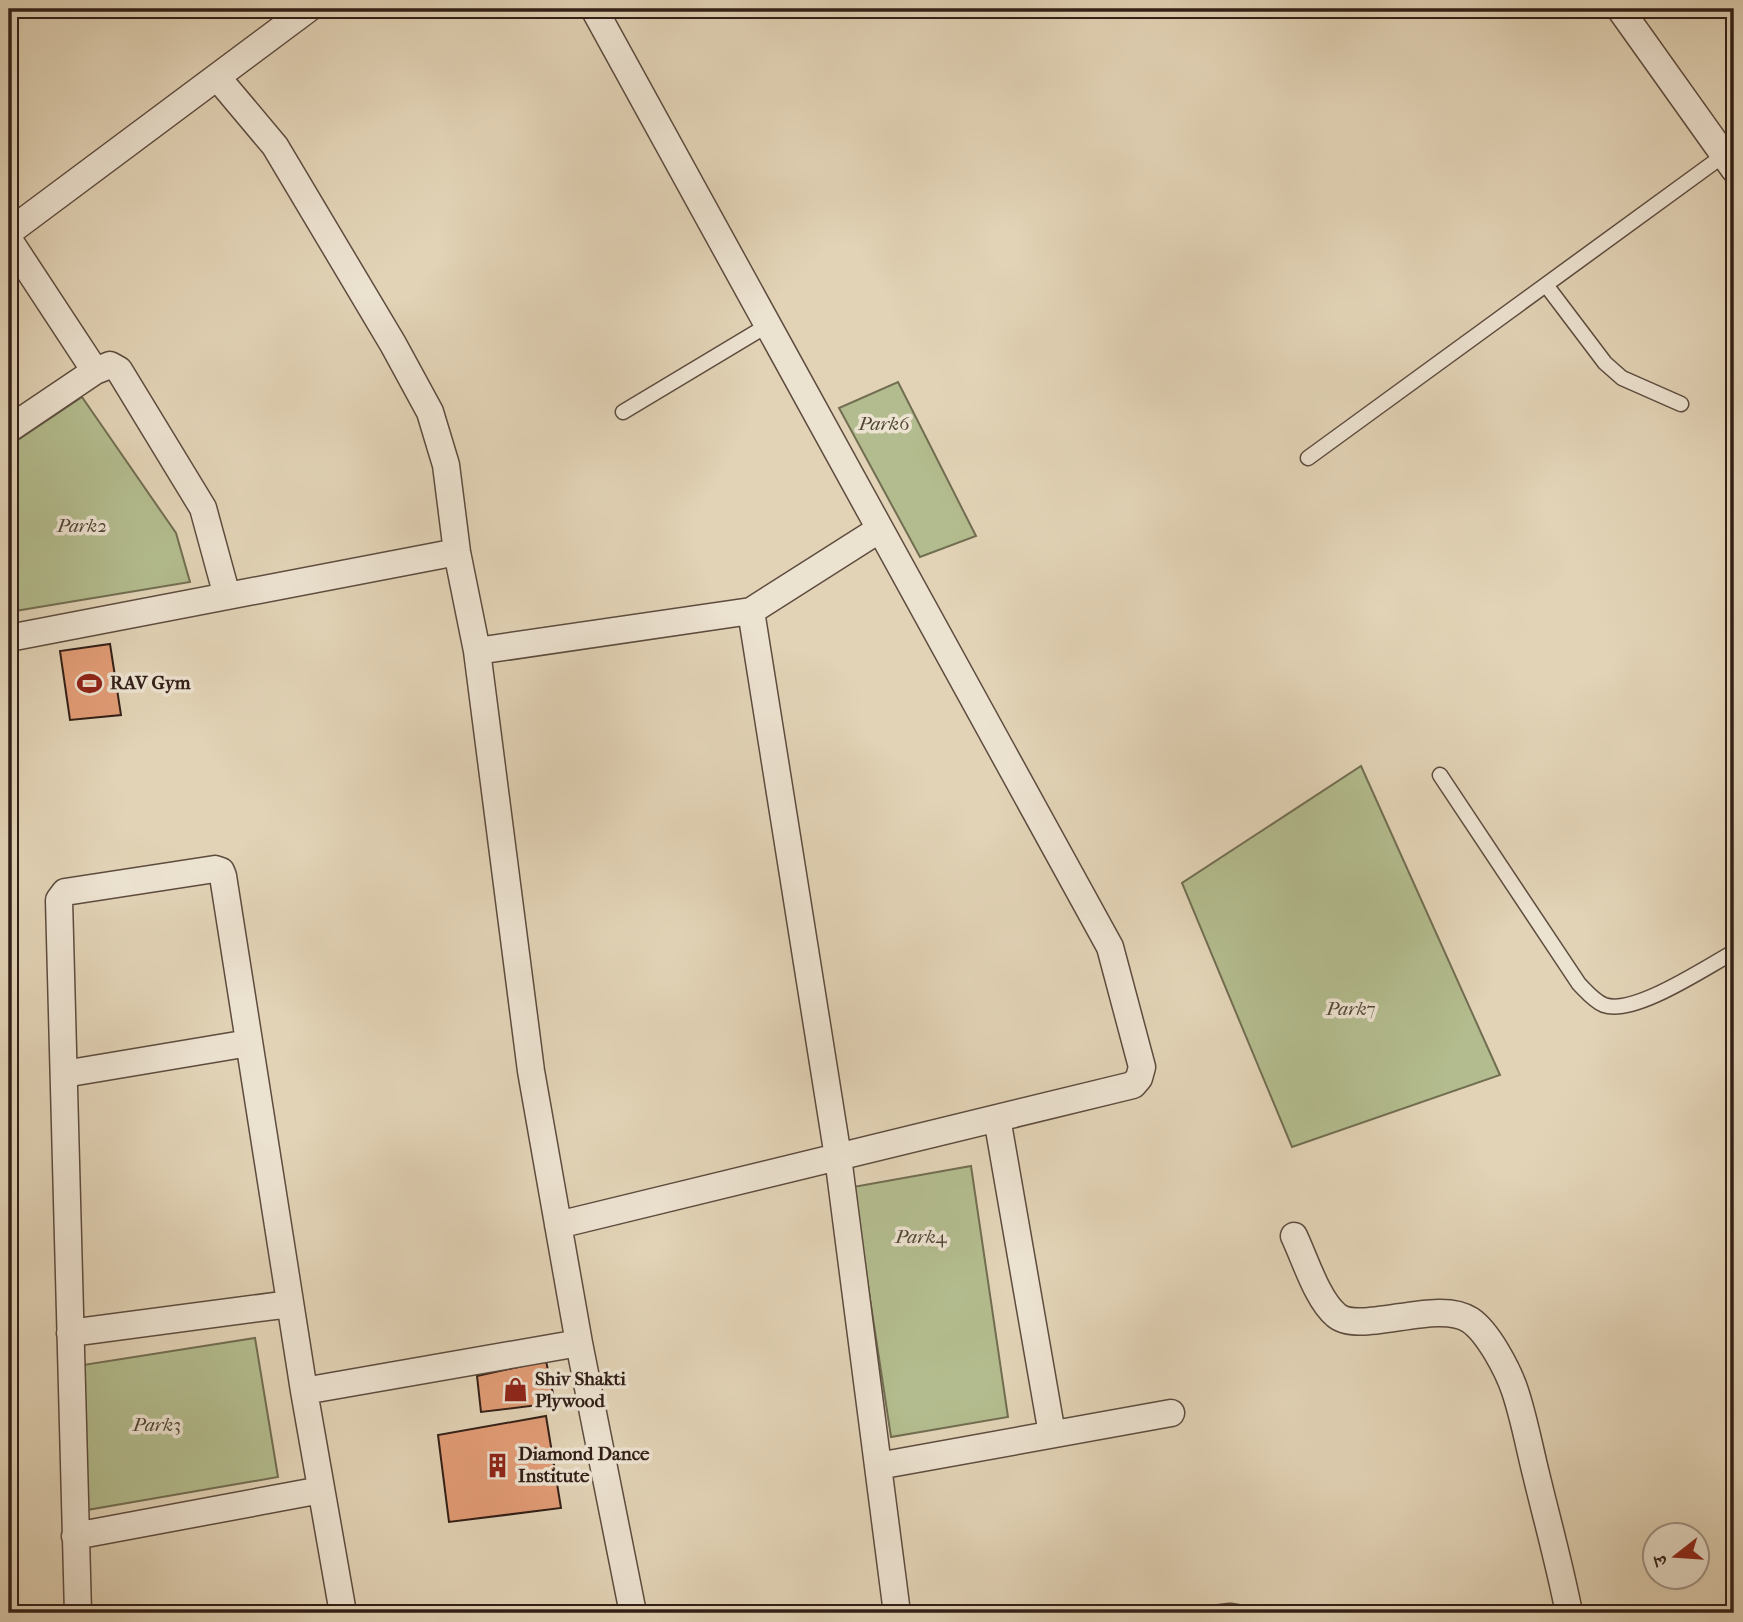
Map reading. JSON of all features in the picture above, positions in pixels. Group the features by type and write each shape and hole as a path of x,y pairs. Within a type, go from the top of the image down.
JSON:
{"street":[{"path":"9,232 308,9"},
{"path":"558,1225 1133,1085 1139,1078 1142,1067 1110,947 594,9"},
{"path":"1620,9 1729,162"},
{"path":"217,77 275,146 393,344 430,412 446,465 457,552 477,651 530,1071 579,1343 633,1613"},
{"path":"9,240 94,371"},
{"path":"9,429 94,371 110,365 119,370 204,508 227,596"},
{"path":"477,651 751,611 880,529"},
{"path":"9,638 457,552"},
{"path":"751,611 838,1157 897,1613"},
{"path":"78,1613 59,900 65,892 215,869 221,871 304,1391 343,1613"},
{"path":"64,1074 249,1043"},
{"path":"996,1118 1052,1434"},
{"path":"1294,1236 1327,1305 1338,1317 1346,1321 1447,1311 1457,1313 1472,1321 1497,1353 1515,1390 1569,1613"},
{"path":"70,1332 290,1304"},
{"path":"304,1391 579,1343"},
{"path":"878,1466 1171,1413"},
{"path":"75,1536 321,1490"}],"lane":[{"path":"1308,458 1546,285 1729,162"},
{"path":"1546,285 1605,363 1622,378 1681,404"},
{"path":"623,412 768,325"},
{"path":"1440,775 1579,984 1603,1004 1616,1007 1643,1002 1734,952"},
{"path":"1213,1613 1242,1613"}],"green space":[{"name":"Park6","path":"898,382 976,536 920,557 839,408"},
{"name":"Park2","path":"82,397 176,533 190,582 9,612 9,446"},
{"name":"Park7","path":"1361,766 1500,1075 1292,1147 1182,883"},
{"name":"Park4","path":"971,1166 1008,1417 891,1437 853,1187"},
{"name":"Park3","path":"255,1338 278,1477 87,1510 83,1365"}],"building":[{"name":"RAV Gym","path":"110,644 121,715 70,720 60,651"},
{"name":"Shiv Shakti Plywood","path":"546,1361 555,1403 481,1412 477,1376"},
{"name":"Diamond Dance Institute","path":"546,1416 561,1508 449,1522 438,1435"}],"place":[{"name":"RAV Gym","path":"90,683"},
{"name":"Shiv Shakti Plywood","path":"515,1390"},
{"name":"Diamond Dance Institute","path":"498,1465"}]}
